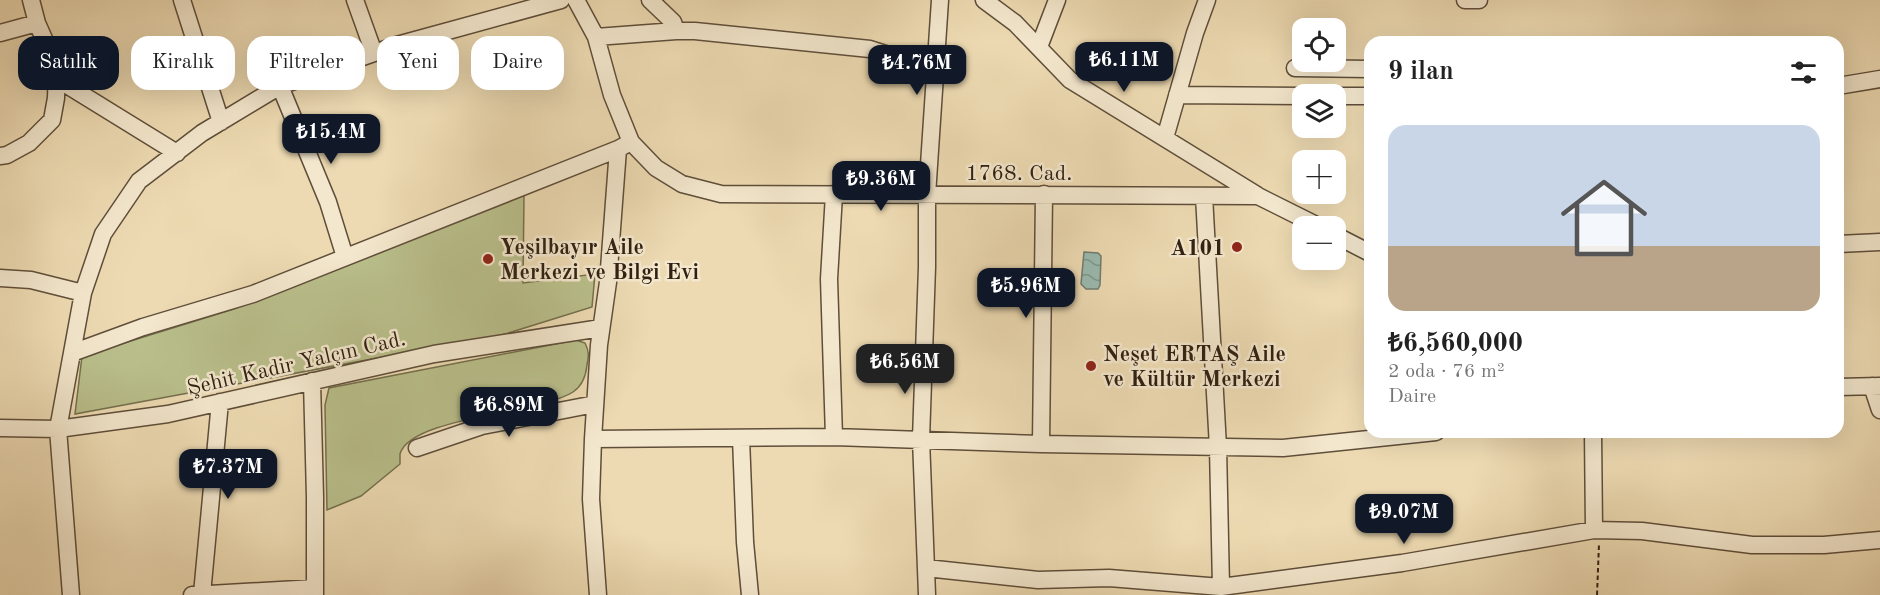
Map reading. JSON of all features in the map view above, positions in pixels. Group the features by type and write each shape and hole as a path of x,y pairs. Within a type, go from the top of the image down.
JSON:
{"street":[{"path":"31,0 43,36"},
{"path":"182,0 221,122"},
{"path":"355,0 374,53"},
{"path":"365,56 397,45 561,0"},
{"name":"1768. Cad.","path":"576,0 596,37 625,146 682,184 721,194 1257,196 1298,216"},
{"path":"650,0 673,22 676,31"},
{"path":"927,595 921,439 927,195 940,0"},
{"path":"984,0 1015,23 1070,80 1257,196"},
{"path":"1039,47 1058,0"},
{"path":"1165,138 1195,33 1207,0"},
{"path":"1465,0 1479,0"},
{"path":"0,33 37,23"},
{"path":"596,37 676,31 870,49 936,70"},
{"path":"1346,69 1364,69"},
{"path":"1844,82 1880,79"},
{"path":"0,156 7,155 29,143 52,120 56,90"},
{"path":"75,90 177,153"},
{"path":"71,595 58,429 83,293 103,234 139,181 221,122 273,90"},
{"path":"282,90 328,202 345,256"},
{"path":"1177,95 1292,96"},
{"path":"1346,96 1364,96"},
{"path":"72,353 143,327 253,294 625,146 602,328 595,404 591,499 598,595"},
{"path":"834,194 829,279 834,437"},
{"path":"1041,444 1044,194"},
{"path":"1204,196 1218,447 1221,587"},
{"path":"1346,241 1364,250"},
{"path":"1844,244 1880,242"},
{"path":"0,278 31,279 83,293"},
{"name":"Şehit Kadir Yalçın Cad.","path":"0,428 58,429 168,414 434,354 602,328"},
{"path":"220,402 197,594 315,592 312,381"},
{"path":"1844,387 1876,386 1880,410"},
{"path":"417,448 483,426 595,404"},
{"path":"593,440 834,437 1041,444 1283,448 1379,438"},
{"path":"741,438 745,542 750,595"},
{"path":"1593,438 1594,530"},
{"path":"926,568 1038,580 1109,578 1221,587 1413,561 1594,530 1642,531 1752,545 1824,545 1880,540"}],"path":[{"path":"1594,530 1599,545 1597,595"}],"green space":[{"path":"524,195 523,283 595,274 592,307 502,335 75,414 82,356 234,309"},
{"path":"576,340 585,343 588,356 586,373 579,387 573,392 557,399 478,417 427,432 409,442 400,454 400,464 361,496 327,510 325,405 329,388"}],"water":[{"path":"1084,252 1098,253 1101,256 1098,289 1086,289 1081,284"}],"place":[{"name":"A101","path":"1237,247"},
{"name":"Yeşilbayır Aile Merkezi ve Bilgi Evi","path":"488,259"},
{"name":"Neşet ERTAŞ Aile ve Kültür Merkezi","path":"1091,366"}]}
